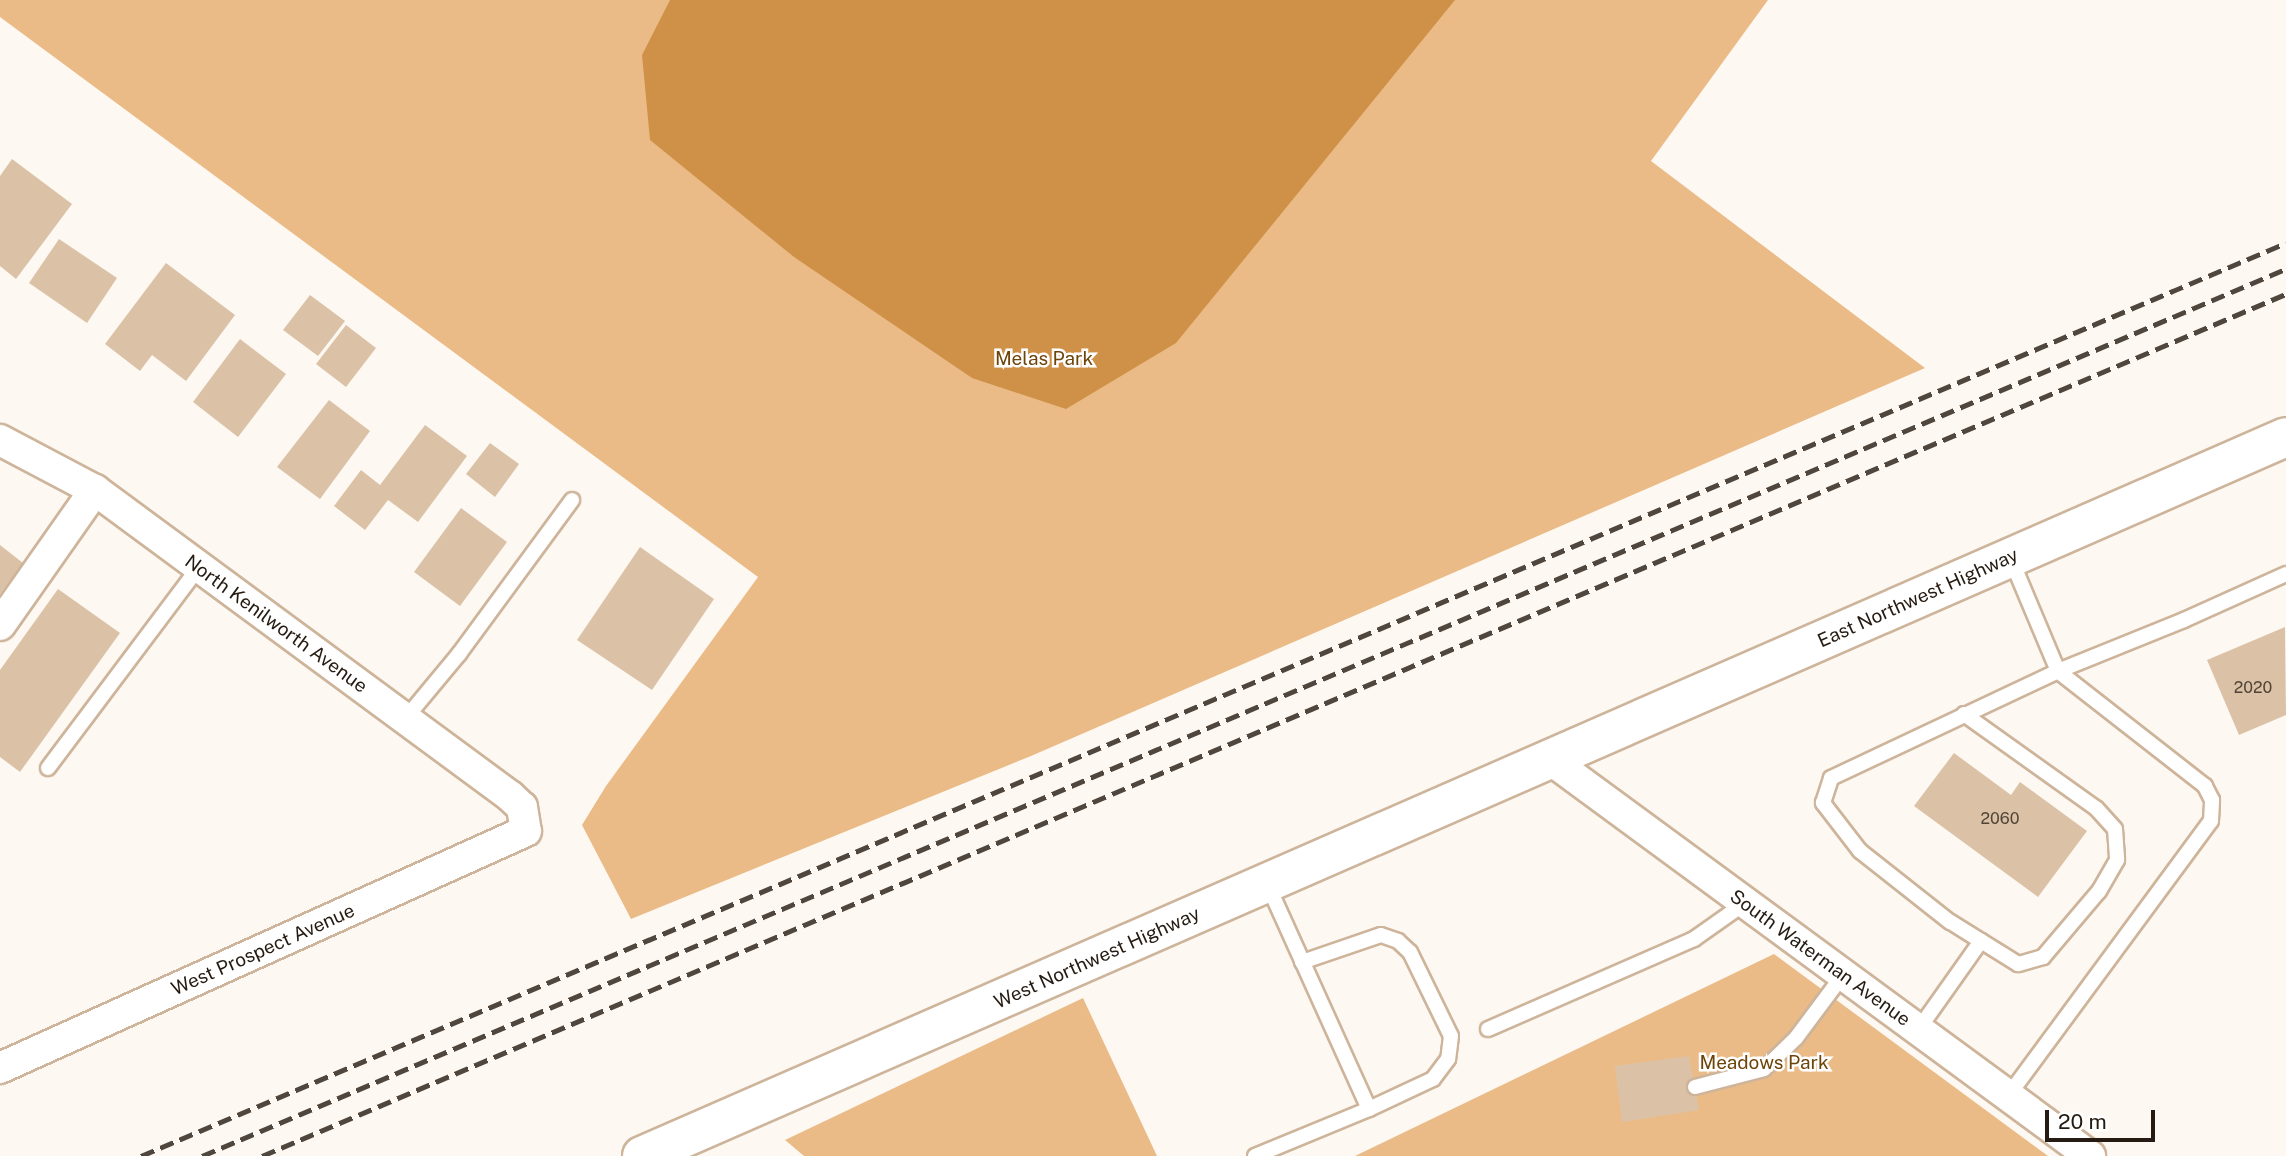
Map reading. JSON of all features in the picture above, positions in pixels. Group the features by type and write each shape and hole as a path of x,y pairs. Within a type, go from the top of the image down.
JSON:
{"main road":[{"name":"East Northwest Highway","path":"1551,760 2286,438"},
{"name":"West Northwest Highway","path":"642,1156 1551,760"}],"street":[{"name":"North Kenilworth Avenue","path":"0,440 95,490 405,719 522,807 526,831"},
{"path":"0,625 95,490"},
{"name":"South Waterman Avenue","path":"1551,760 2090,1156"},
{"name":"West Prospect Avenue","path":"0,1068 526,831"}],"lane":[{"path":"405,719 459,654 572,500"},
{"path":"2008,1096 2211,821 2212,800 2204,786 2058,671 2011,558"},
{"path":"48,768 199,567"},
{"path":"1964,714 2096,808 2115,829 2117,860 2099,891 2043,957 2018,964 1950,922 1860,851 1823,803 1831,778 1964,714 2058,671 2184,620 2286,574"},
{"path":"1267,884 1369,1108"},
{"path":"1488,1029 1695,939 1745,903"},
{"path":"1255,1156 1433,1079 1448,1059 1451,1036 1410,952 1398,941 1381,935 1303,962"},
{"path":"1918,1030 1981,941"},
{"path":"1695,1087 1764,1069 1796,1038 1843,975"}],"green space":[{"name":"Melas Park","path":"0,0 1768,0 1651,161 1925,368 1031,756 631,919 582,825 606,786 758,577 0,17"},
{"name":"Meadows Park","path":"1774,954 2048,1156 1355,1156"},
{"path":"1083,998 1157,1156 804,1156 785,1140"}],"shaded area":[{"path":"670,0 1455,0 1176,343 1066,409 972,378 794,257 650,140 642,55"}],"building":[{"path":"12,159 72,204 16,279 0,266 0,176"},
{"path":"59,239 117,278 87,323 29,283"},
{"path":"166,263 235,315 186,381 152,355 140,371 105,344"},
{"path":"310,295 345,321 318,356 283,330"},
{"path":"346,325 376,348 346,387 316,364"},
{"path":"240,339 286,374 238,437 193,402"},
{"path":"329,400 370,431 320,499 277,467"},
{"path":"425,425 467,456 418,522 388,500 365,530 334,506 361,470 380,485"},
{"path":"490,443 519,464 495,497 466,474"},
{"path":"461,508 507,542 460,606 414,572"},
{"path":"0,545 23,563 0,594"},
{"path":"640,547 714,599 652,690 577,640"},
{"path":"58,589 120,633 20,772 0,757 0,670"},
{"path":"2285,627 2286,715 2239,735 2207,660"},
{"path":"1954,753 2011,795 2020,782 2087,831 2038,897 1914,806"},
{"path":"1689,1056 1699,1110 1622,1122 1615,1066"}],"railway":[{"path":"141,1156 2286,243"},
{"path":"202,1156 2286,269"},
{"path":"262,1156 2286,294"}]}
